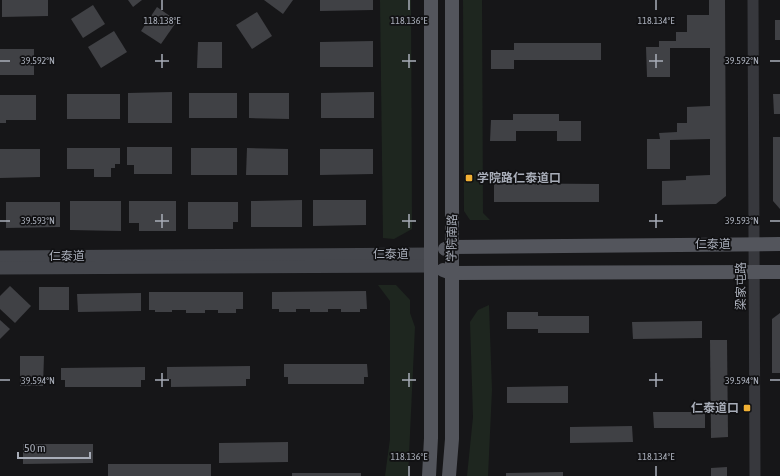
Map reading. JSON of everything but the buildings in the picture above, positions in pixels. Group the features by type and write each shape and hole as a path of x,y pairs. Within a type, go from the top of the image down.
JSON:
{"main road":[{"name":"学院南路","path":"429,476 431,438 431,0"},
{"name":"学院南路","path":"449,476 452,439 452,0"},
{"name":"仁泰道","path":"0,268 431,260 452,247 780,244"},
{"name":"仁泰道","path":"0,257 431,260 451,273 780,272"}],"street":[{"name":"梁家屯路","path":"753,0 755,476"}],"shaded area":[{"path":"380,0 411,0 412,229 394,239 383,238"},
{"path":"463,0 482,0 483,213 490,220 470,220 464,211"},
{"path":"378,285 396,285 410,300 410,313 415,327 408,476 385,476 390,439 390,301"},
{"path":"489,305 492,390 488,476 467,476 473,417 470,322 478,310"}],"place":[{"name":"学院路仁泰道口","path":"469,178"},
{"name":"仁泰道口","path":"747,408"}]}
